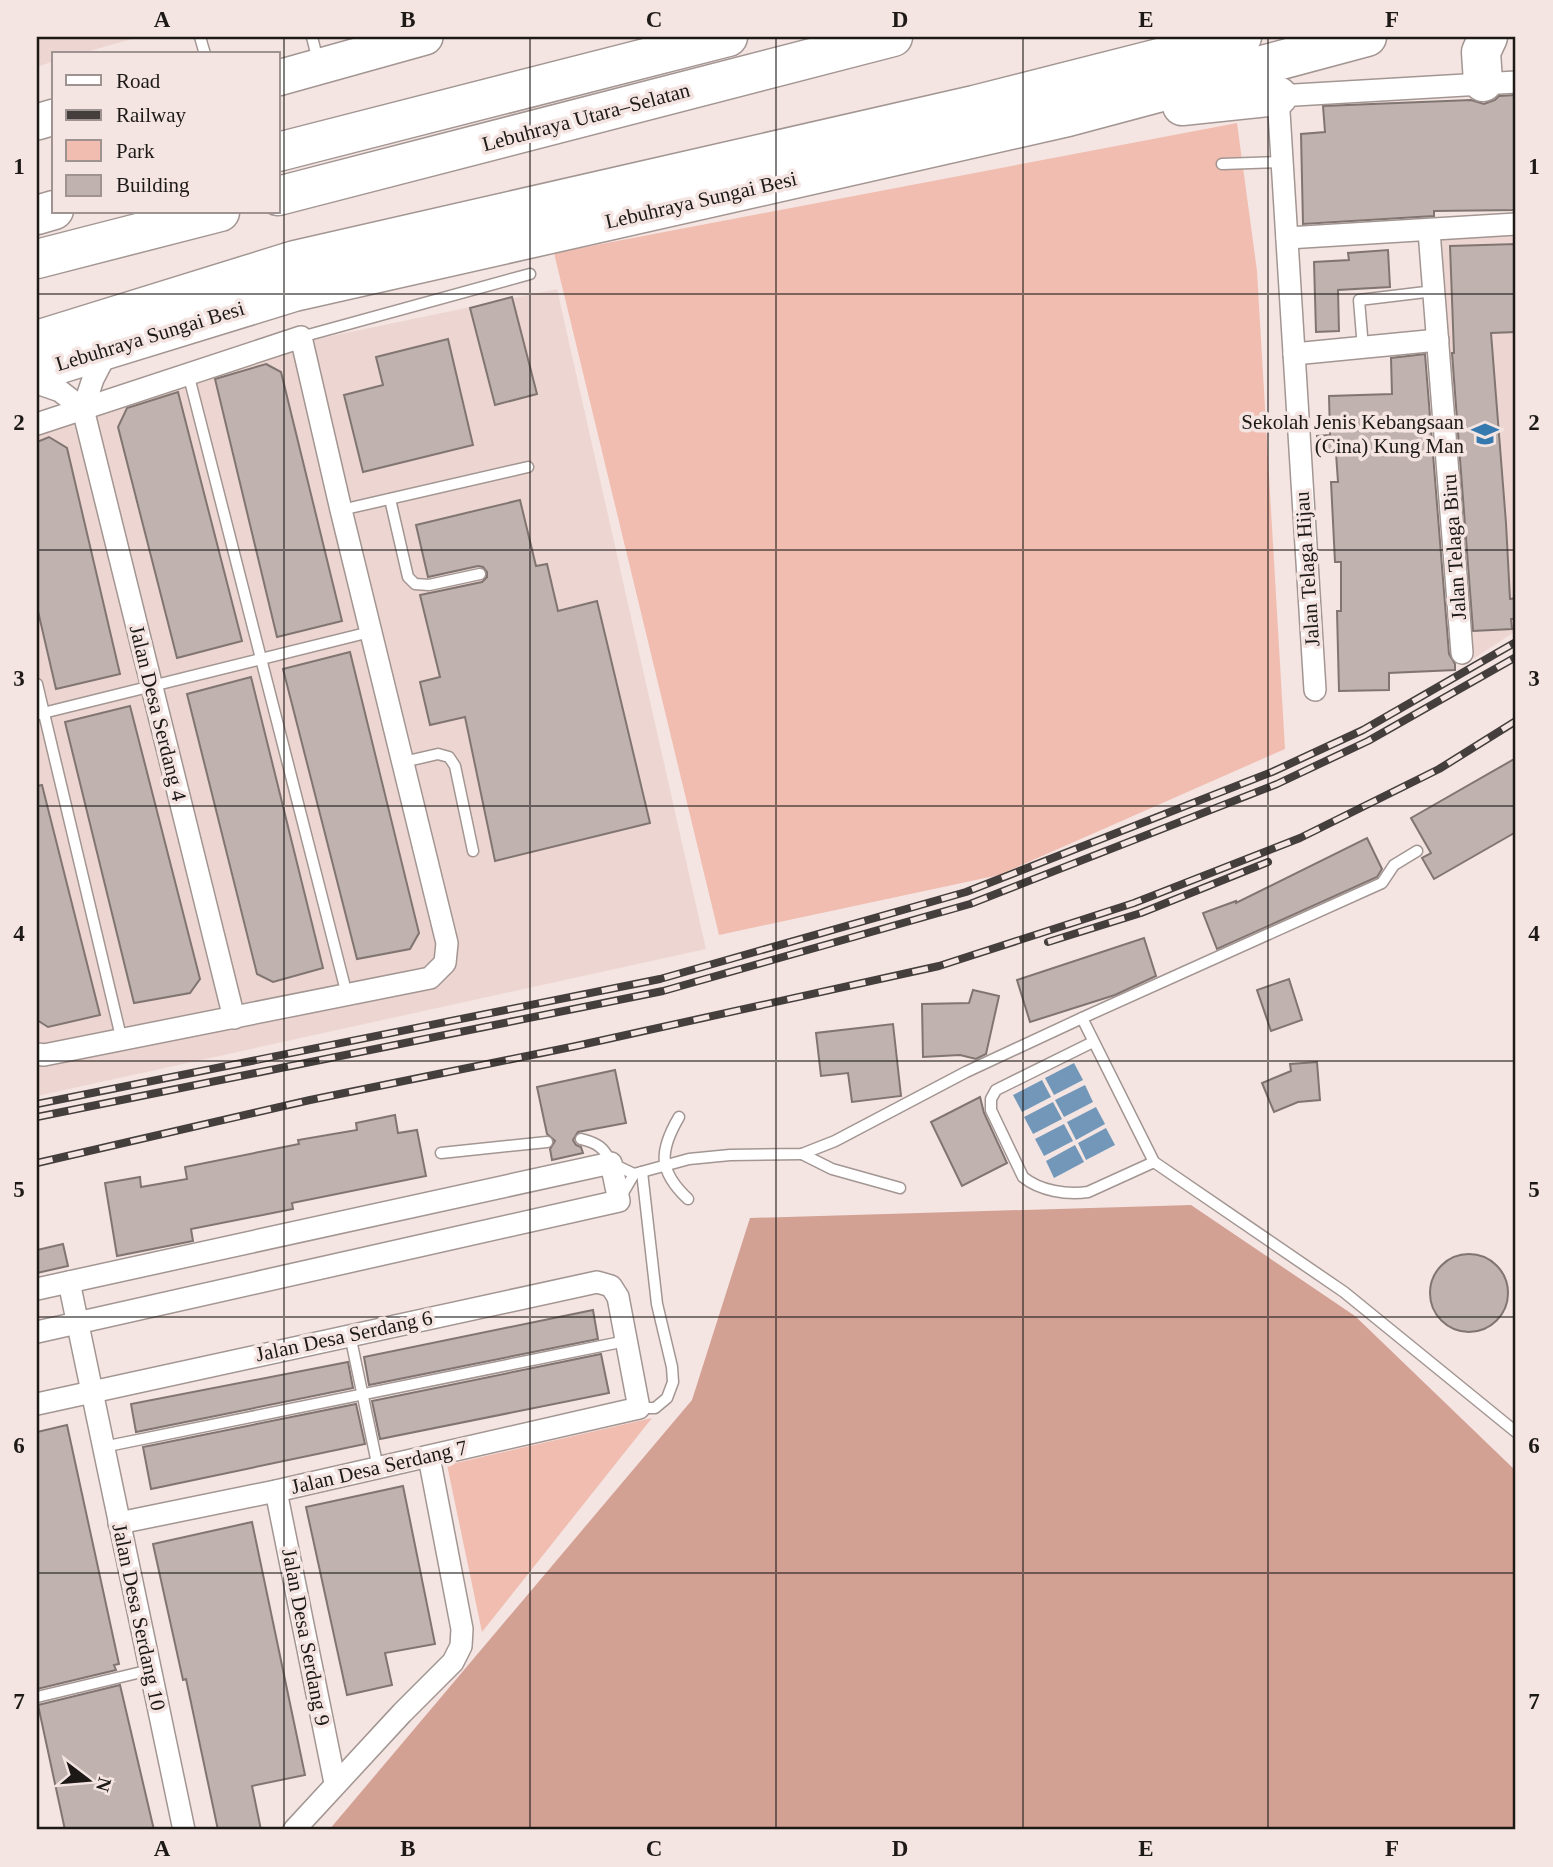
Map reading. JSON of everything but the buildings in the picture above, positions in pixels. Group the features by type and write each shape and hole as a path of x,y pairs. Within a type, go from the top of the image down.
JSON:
{"highway":[{"name":"Lebuhraya Utara–Selatan","path":"280,151 728,37"},
{"name":"Lebuhraya Utara–Selatan","path":"280,196 893,37"},
{"name":"Lebuhraya Sungai Besi","path":"37,340 295,260 974,105 1242,37"},
{"name":"Lebuhraya Sungai Besi","path":"37,371 170,328 295,292 1068,117 1367,37"},
{"path":"1488,37 1480,52 1500,82"},
{"path":"1068,117 1278,96"},
{"path":"37,259 211,214"}],"main road":[{"path":"280,54 322,46 425,37"},
{"path":"280,77 322,46"}],"street":[{"path":"1278,96 1500,82"},
{"name":"Jalan Telaga Hijau","path":"1278,96 1315,691"},
{"path":"1287,238 1516,224"},
{"name":"Jalan Telaga Biru","path":"1429,231 1462,653"},
{"path":"37,424 301,337 447,943 445,963 430,978 122,1041 37,1054"},
{"path":"1294,354 1438,340"},
{"path":"83,409 93,379 108,350"},
{"path":"37,383 60,390 83,409"},
{"name":"Jalan Desa Serdang 4","path":"83,409 234,1018"},
{"path":"37,1289 611,1163 619,1200 37,1332"},
{"name":"Jalan Desa Serdang 10","path":"69,1282 184,1830"},
{"name":"Jalan Desa Serdang 6","path":"37,1404 93,1397 350,1335 597,1282 611,1286 618,1297 626,1341"},
{"path":"626,1341 639,1408"},
{"name":"Jalan Desa Serdang 7","path":"119,1523 276,1491 639,1408"},
{"path":"293,1830 453,1662 461,1646 462,1629 429,1457"},
{"name":"Jalan Desa Serdang 9","path":"276,1491 335,1783"}],"lane":[{"path":"1222,164 1282,162"},
{"path":"301,337 530,274"},
{"path":"1363,348 1359,300 1434,291"},
{"path":"188,373 347,995"},
{"path":"341,510 528,467"},
{"path":"390,499 408,577 415,584 429,585 480,574"},
{"path":"40,714 370,632"},
{"path":"37,684 40,714 122,1041"},
{"path":"403,762 438,754 449,757 455,766 473,851"},
{"path":"619,1200 638,1173 666,1164 730,1155 802,1154 835,1141 966,1072 1382,883 1394,865 1417,851"},
{"path":"1082,1018 1154,1162 1345,1292 1516,1432"},
{"path":"1093,1042 996,1090 991,1099 991,1110 1023,1177 1042,1188 1077,1194 1088,1192 1154,1162"},
{"path":"679,1116 664,1148 666,1164 676,1188 688,1199"},
{"path":"581,1139 596,1142 611,1163 638,1173"},
{"path":"441,1153 547,1142"},
{"path":"802,1154 832,1169 900,1188"},
{"path":"638,1173 657,1304 673,1382 667,1398 655,1408 639,1408"},
{"path":"350,1335 378,1468"},
{"path":"103,1447 626,1341"},
{"path":"37,1697 150,1670"}],"shaded area":[{"path":"37,37 139,37 86,52 52,52 52,62 37,67"},
{"name":"Sekolah Jenis Kebangsaan (Cina) Kung Man","path":"1516,233 1516,631 1470,661 1441,237"},
{"path":"557,289 706,949 37,1096 37,433 307,341"},
{"path":"1191,1205 1355,1316 1516,1471 1516,1830 329,1830 692,1400 750,1218"}],"green space":[{"path":"1237,123 1257,271 1285,749 999,875 719,935 554,253"},
{"path":"652,1418 482,1632 447,1465"}],"water":[{"path":"1074,1063 1083,1080 1054,1095 1045,1078"},
{"path":"1042,1080 1051,1097 1022,1112 1013,1095"},
{"path":"1085,1085 1093,1102 1064,1117 1055,1100"},
{"path":"1053,1102 1062,1119 1033,1134 1024,1117"},
{"path":"1096,1107 1105,1124 1076,1140 1067,1122"},
{"path":"1064,1124 1073,1141 1044,1156 1035,1139"},
{"path":"1106,1128 1115,1145 1086,1160 1078,1143"},
{"path":"1075,1145 1084,1162 1054,1178 1046,1161"}],"railway":[{"path":"37,1104 660,979 966,892 1272,772 1363,730 1516,642"},
{"path":"37,1117 663,991 970,904 1277,784 1368,741 1516,657"},
{"path":"37,1163 310,1100 576,1046 939,966 1134,903 1300,838 1439,769 1516,721"},
{"path":"1048,942 1141,913 1268,862"}],"place":[{"name":"Sekolah Jenis Kebangsaan (Cina) Kung Man","path":"1485,434"}]}
